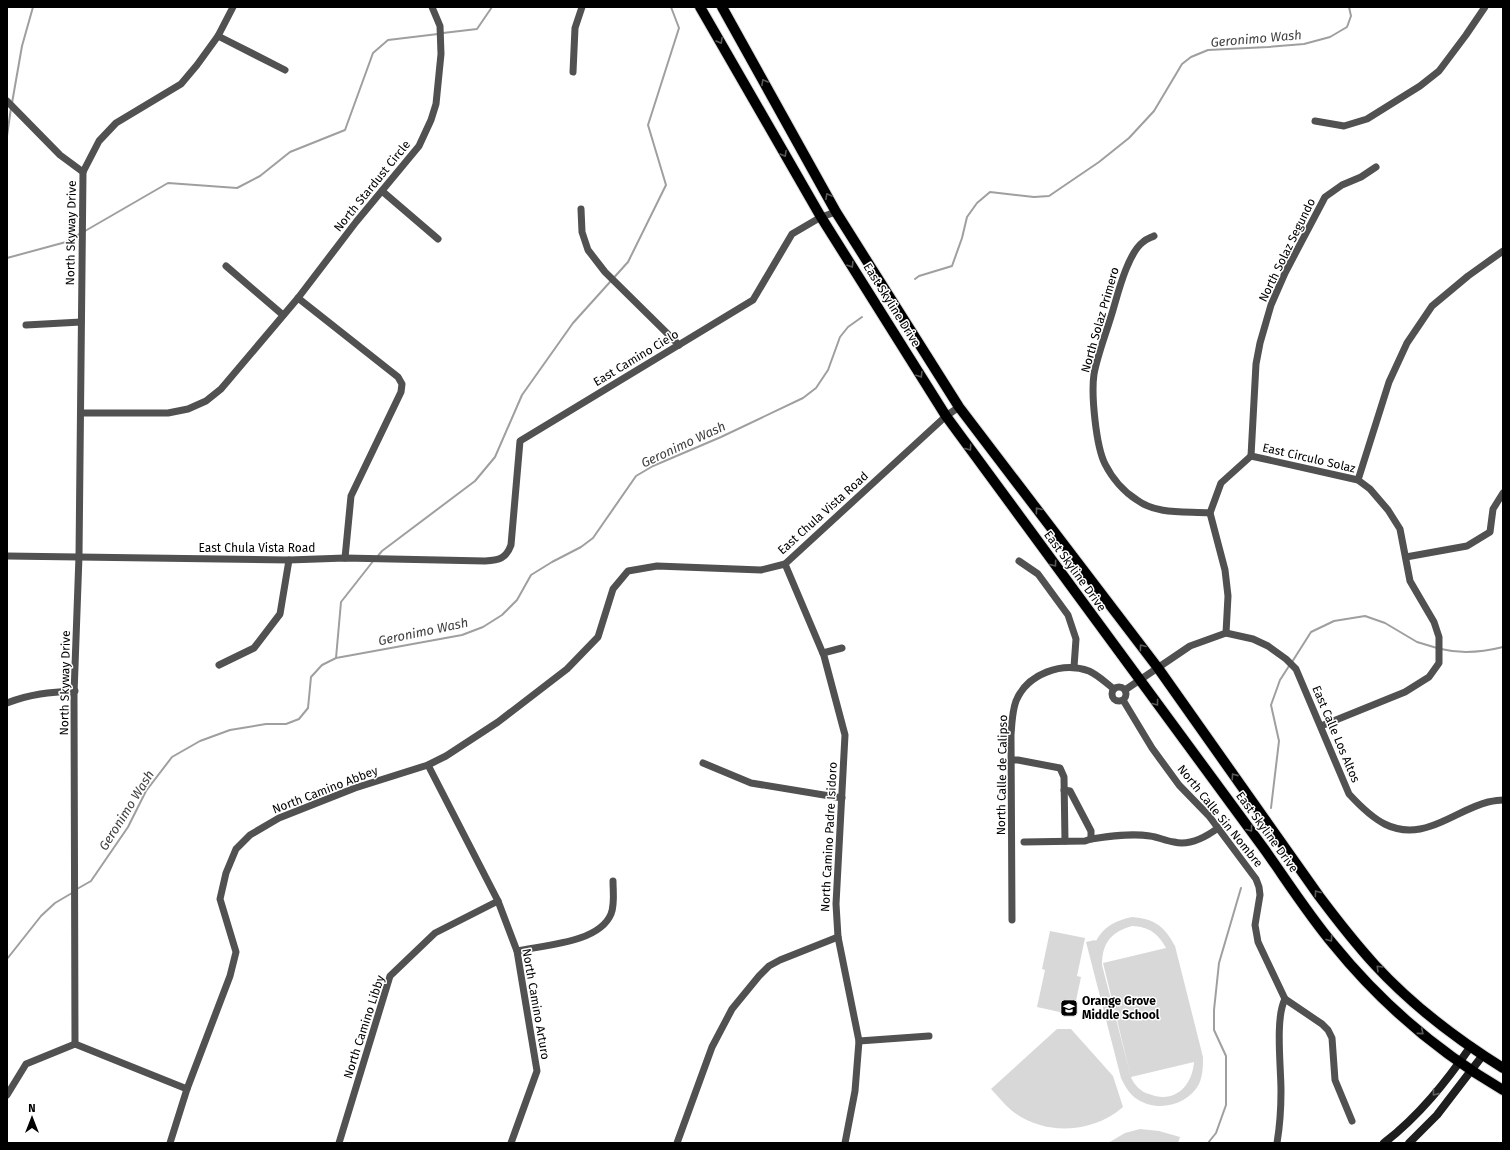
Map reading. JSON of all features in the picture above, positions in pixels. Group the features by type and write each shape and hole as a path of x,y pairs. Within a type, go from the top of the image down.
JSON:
{"main road":[{"name":"East Skyline Drive","path":"700,7 821,217 946,416 1332,943 1384,1000 1440,1049 1459,1063 1503,1090"},
{"name":"East Skyline Drive","path":"722,7 836,212 959,407 1158,668 1278,839 1340,924 1376,966 1407,995 1437,1021 1503,1068"},
{"path":"1384,1143 1397,1133 1427,1103 1471,1046"},
{"path":"1409,1143 1437,1115 1483,1055"}],"street":[{"name":"North Skyway Drive","path":"75,1044 74,691 80,556 83,172 99,141 116,123 181,84 218,36 233,7"},
{"name":"North Stardust Circle","path":"82,413 168,413 188,409 206,400 221,389 298,298 419,146 432,120 436,104 440,54 440,26 432,7"},
{"path":"573,72 575,28 582,7"},
{"path":"1315,121 1344,126 1367,119 1420,86 1439,71 1485,7"},
{"path":"218,36 285,70"},
{"path":"7,101 60,154 83,172"},
{"name":"North Solaz Segundo","path":"1250,456 1256,364 1260,343 1271,305 1285,273 1325,197 1342,185 1361,177 1376,167"},
{"path":"382,191 438,239"},
{"path":"581,209 582,232 588,250 604,272 679,345"},
{"name":"East Camino Cielo","path":"506,556 512,546 520,441 753,300 792,234 821,217 836,212"},
{"name":"North Solaz Primero","path":"1154,236 1139,246 1126,270 1094,375 1093,398 1098,440 1105,463 1118,484 1137,501 1155,509 1210,513"},
{"path":"1358,480 1389,382 1407,343 1432,306 1468,276 1503,251"},
{"path":"226,266 283,315"},
{"path":"298,298 398,378 402,384 401,392 351,496 345,558"},
{"path":"26,325 81,322"},
{"name":"East Chula Vista Road","path":"628,571 657,566 761,570 784,564 946,416 959,407"},
{"name":"East Circulo Solaz","path":"1210,513 1221,483 1250,456 1358,480 1370,489 1388,510 1400,529 1410,581 1434,622 1438,637 1439,663 1429,677 1405,692 1321,726"},
{"path":"1406,557 1467,546 1490,532 1492,508 1503,492"},
{"path":"1125,690 1190,646 1226,633 1228,596 1225,570 1210,513"},
{"name":"East Chula Vista Road","path":"7,556 289,560 345,558 485,561 495,560 506,556"},
{"path":"219,665 254,648 280,614 289,560"},
{"path":"1019,561 1038,574 1068,615 1076,639 1074,668"},
{"name":"North Camino Padre Isidoro","path":"784,564 823,654 845,735 836,904 838,937 859,1041 855,1091 845,1143"},
{"name":"North Camino Abbey","path":"170,1143 187,1089 230,976 236,952 220,899 226,873 236,849 250,834 279,818 355,788 428,765 446,756 498,722 567,669 598,637 613,589 628,571"},
{"name":"East Calle Los Altos","path":"1226,633 1253,639 1268,646 1286,659 1296,669 1349,794 1363,809 1381,822 1394,829 1412,830 1431,827 1487,802 1503,800"},
{"path":"823,654 842,648"},
{"name":"North Calle de Calipso","path":"1012,920 1012,714 1021,691 1031,681 1049,671 1063,667 1074,668"},
{"name":"North Calle Sin Nombre","path":"1074,668 1089,671 1114,689 1112,693 1114,699 1118,701 1123,700 1152,748 1179,785 1209,816 1256,879 1260,895 1255,924 1257,937 1285,999"},
{"path":"1114,689 1120,687 1125,690"},
{"path":"1123,700 1126,695 1125,690"},
{"path":"7,703 26,696 50,692 74,691"},
{"path":"1011,760 1060,768 1064,777 1065,841"},
{"path":"703,763 752,783 842,798"},
{"name":"North Camino Arturo","path":"428,765 498,901 517,951 537,1071 512,1143"},
{"path":"1064,790 1070,791 1091,831 1091,839"},
{"path":"1024,842 1085,841 1091,839 1134,835 1151,836 1177,843 1197,840 1218,828"},
{"path":"517,951 582,938 601,928 607,921 612,910 613,881"},
{"name":"North Camino Libby","path":"339,1143 390,976 435,933 498,901"},
{"path":"677,1143 712,1047 732,1009 769,966 780,960 838,937"},
{"path":"1277,1143 1280,1121 1281,1091 1280,1013 1285,999 1322,1024 1328,1030 1332,1038 1336,1080 1352,1122"},
{"path":"859,1041 929,1036"},
{"path":"7,1095 26,1064 75,1044 187,1089"}],"shaded area":[{"path":"1126,918 1140,918 1153,922 1167,933 1175,946 1203,1057 1202,1074 1199,1084 1187,1097 1180,1102 1171,1105 1154,1106 1137,1099 1128,1090 1121,1078 1086,942 1096,941 1103,931 1111,924","holes":["1132,926 1148,929 1160,938 1166,948 1103,963 1131,1077 1102,965 1102,957 1109,940 1113,935","1194,1062 1193,1071 1185,1086 1174,1095 1166,1097 1158,1097 1143,1092 1131,1077"]},
{"path":"1050,931 1085,938 1077,976 1081,977 1073,1015 1037,1007 1045,970 1042,969"},
{"path":"1057,1029 1071,1029 1113,1076 1123,1107 1107,1118 1083,1127 1058,1128 1033,1123 1022,1117 1011,1110 991,1089"},
{"path":"1140,1129 1159,1131 1180,1137 1178,1143 1108,1143 1125,1133"}],"waterway":[{"path":"12,103 22,46 33,7"},
{"path":"443,33 477,29 492,7"},
{"path":"377,557 382,551 475,481 495,457 522,395 573,323 628,262 666,185 648,125 679,28 671,7"},
{"name":"Geronimo Wash","path":"915,279 919,276 952,266 962,238 967,217 977,203 990,192 1034,197 1049,196 1099,162 1129,138 1154,111 1182,64 1191,57 1208,50 1304,44 1330,37 1347,27 1351,16 1349,7"},
{"path":"85,231 168,183 237,188 260,176 290,152 345,130 373,53 388,40 438,34"},
{"path":"7,136 11,108"},
{"path":"7,258 66,242 81,233"},
{"name":"Geronimo Wash","path":"77,889 91,881 128,827 146,791 172,757 200,741 230,730 266,724 286,724 299,719 308,708 311,677 322,665 336,658 462,635 483,627 502,615 517,600 531,575 581,547 593,538 636,476 653,466 721,437 803,398 816,388 828,370 840,337 848,327 862,317"},
{"path":"336,658 341,602 374,560"},
{"path":"1292,662 1311,632 1334,621 1365,616 1385,623 1417,642 1437,648"},
{"path":"1441,649 1456,652 1472,652 1503,647"},
{"path":"1271,808 1279,741 1271,705 1280,680 1289,666"},
{"path":"1208,1143 1216,1133 1226,1105 1226,1056 1214,1030 1214,1010 1219,963 1241,888"},
{"name":"Geronimo Wash","path":"7,959 41,916 55,903 72,893"}],"place":[{"name":"Orange Grove Middle School","path":"1069,1008"}]}
